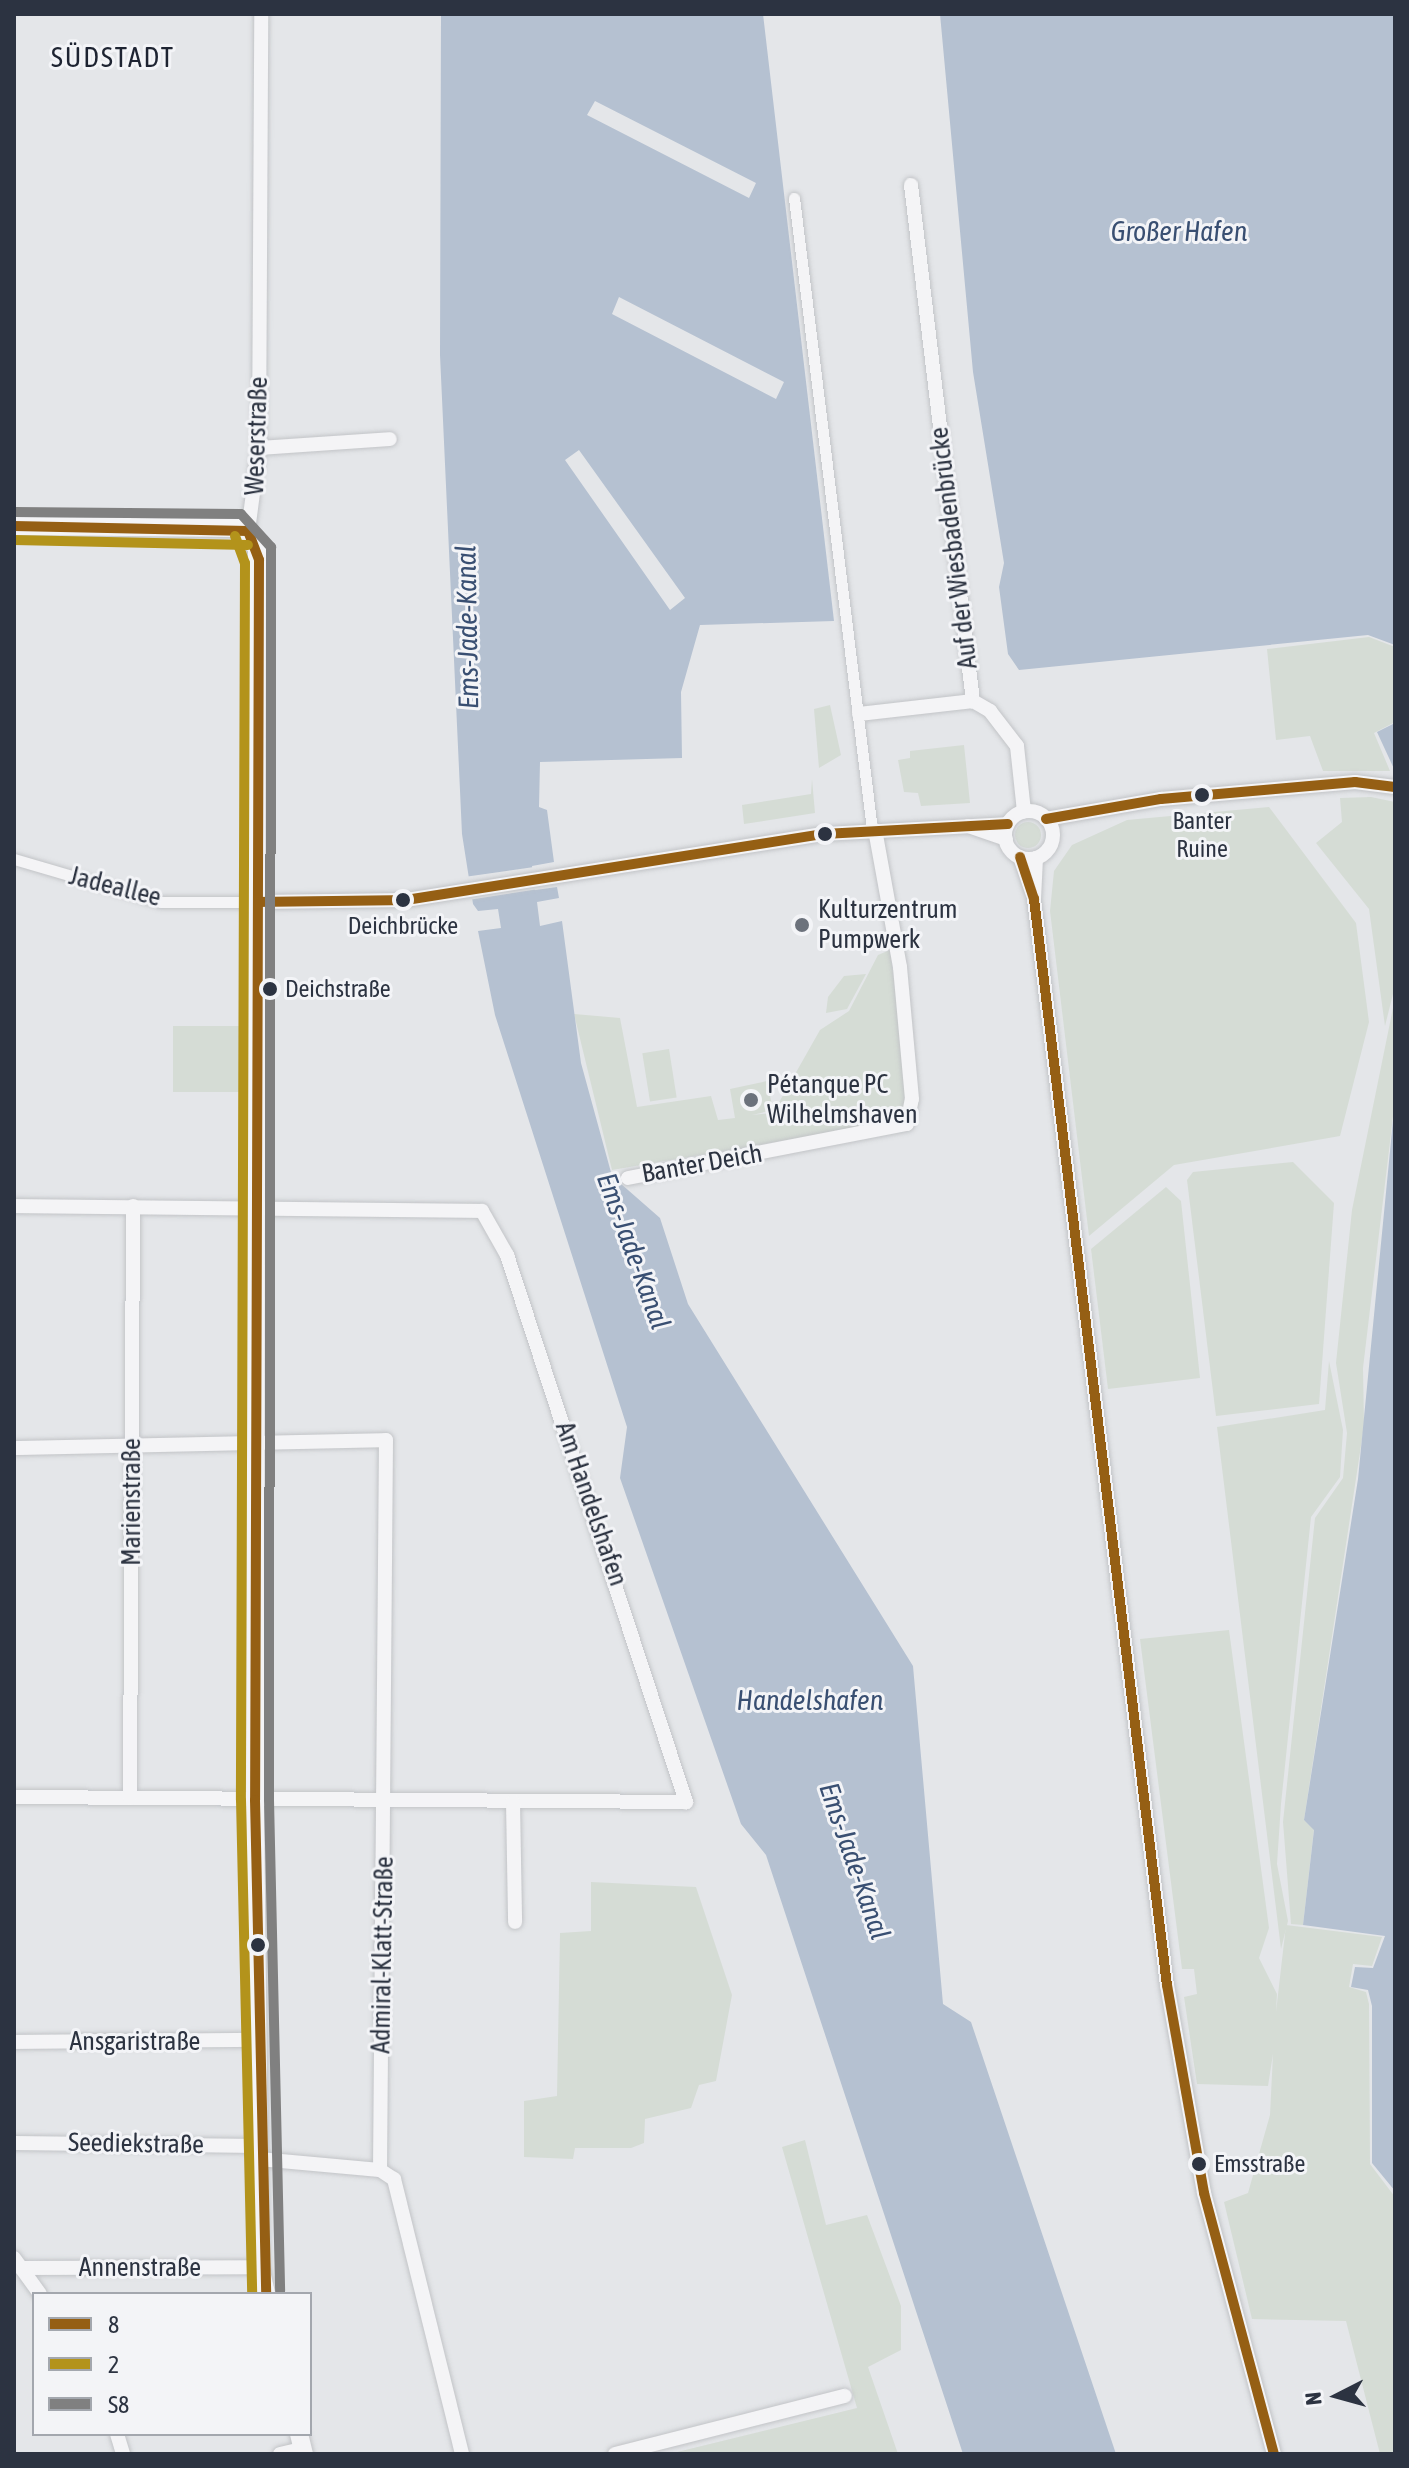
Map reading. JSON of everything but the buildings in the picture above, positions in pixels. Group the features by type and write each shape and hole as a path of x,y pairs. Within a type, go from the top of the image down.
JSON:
{"street":[{"name":"Weserstraße","path":"261,14 259,448 248,531 259,560 255,1800 260,2267 266,2292"},
{"name":"Auf der Wiesbadenbrücke","path":"911,185 973,701 1010,731 1024,812"},
{"path":"794,198 874,830 965,825 1007,831"},
{"path":"259,448 390,439"},
{"path":"14,533 14,526 248,531"},
{"name":"Auf der Wiesbadenbrücke","path":"859,714 973,701"},
{"path":"1007,831 1024,812 1046,819 1161,799 1355,782 1395,787"},
{"path":"1084,814 1053,834 1036,858 1034,899 1167,1985 1204,2193 1274,2454"},
{"path":"1046,819 1053,834"},
{"name":"Jadeallee","path":"14,859 161,902 406,900 535,878 874,830"},
{"name":"Banter Deich","path":"628,1178 907,1124 912,1099 900,967 874,830"},
{"path":"1007,831 1020,857 1034,899"},
{"path":"1020,857 1036,858"},
{"path":"14,1206 256,1205"},
{"name":"Am Handelshafen","path":"256,1205 482,1211 507,1255 686,1802 513,1802"},
{"name":"Marienstraße","path":"130,1798 133,1206"},
{"name":"Admiral-Klatt-Straße","path":"257,1442 386,1440 380,2170"},
{"path":"14,1448 257,1442"},
{"path":"14,1797 513,1802 515,1922"},
{"name":"Ansgaristraße","path":"14,2042 167,2044 256,2040"},
{"name":"Seediekstraße","path":"14,2143 259,2153 380,2170"},
{"path":"380,2170 394,2179 462,2454"},
{"path":"18,2263 39,2292"},
{"name":"Annenstraße","path":"18,2263 260,2267"},
{"path":"615,2454 845,2396"},
{"path":"280,2454 302,2446"}],"shaded area":[{"path":"1369,637 1395,647 1395,722 1374,733 1390,771 1323,771 1310,736 1276,740 1267,649"},
{"path":"830,705 841,755 819,768 814,709"},
{"path":"964,745 970,803 921,806 918,793 904,792 898,760 910,758 910,751"},
{"path":"812,779 815,813 744,824 742,805 811,794"},
{"path":"1371,797 1395,802 1395,986 1385,1026 1369,909 1316,843 1342,822 1340,798"},
{"path":"1269,807 1356,923 1369,1022 1340,1136 1174,1165 1089,1236 1050,911 1054,871 1072,845 1127,820"},
{"path":"1028,822 1037,826 1041,835 1037,844 1028,848 1019,844 1015,835 1019,826"},
{"path":"890,950 909,1098 904,1120 612,1170 574,1014 620,1018 637,1107 711,1096 718,1120 735,1118 730,1089 767,1081 773,1110 752,1115 773,1113 820,1030 849,1011 878,955"},
{"path":"866,974 847,1009 826,1013 828,997 844,976"},
{"path":"1395,998 1395,1100 1363,1368 1364,1426 1304,1820 1314,1829 1303,1925 1291,1924 1283,1822 1315,1518 1343,1478 1347,1433 1336,1363 1352,1210"},
{"path":"173,1026 239,1026 239,1092 173,1092"},
{"path":"669,1049 677,1097 650,1102 642,1053"},
{"path":"1293,1162 1334,1203 1319,1404 1216,1416 1187,1180 1193,1172"},
{"path":"1166,1187 1181,1201 1200,1378 1108,1389 1091,1249"},
{"path":"1329,1361 1343,1430 1340,1477 1311,1517 1281,1804 1277,1864 1288,1921 1281,1949 1217,1427 1325,1410"},
{"path":"1229,1630 1269,1928 1259,1958 1277,1994 1276,2012 1286,1925 1382,1937 1372,1966 1353,1964 1349,1987 1366,1992 1369,2004 1370,2164 1395,2197 1395,2454 1380,2454 1346,2321 1252,2319 1224,2202 1248,2193 1270,2115 1273,2054 1268,2086 1197,2084 1184,1997 1197,1994 1194,1969 1182,1969 1140,1639"},
{"path":"591,1882 696,1887 732,1995 716,2081 699,2085 691,2108 645,2119 644,2143 631,2148 575,2148 573,2159 524,2157 524,2101 557,2096 560,1933 591,1931"},
{"path":"805,2140 826,2225 867,2215 901,2306 901,2350 868,2367 898,2454 669,2454 857,2408 782,2147"}],"water":[{"path":"441,14 763,14 834,621 700,625 681,692 682,758 540,762 539,807 547,810 554,862 532,866 535,890 557,887 559,898 537,902 540,926 562,921 581,1063 612,1176 660,1218 688,1304 913,1666 943,2004 971,2022 1116,2454 963,2454 766,1855 741,1824 620,1478 627,1427 495,1015 478,931 501,928 498,909 478,911 473,904 462,834 440,355","holes":["595,101 756,183 749,198 587,115","619,297 784,382 776,399 612,314","579,450 685,598 670,610 565,460"]},
{"name":"Großer Hafen","path":"940,14 1395,14 1395,645 1368,635 1019,670 1008,654 999,587 1004,563 973,372"},
{"path":"1395,723 1395,771 1377,732"},
{"path":"1395,1100 1395,2191 1372,2163 1372,2006 1368,1990 1351,1987 1355,1967 1373,1968 1385,1936 1303,1925 1314,1830 1304,1820 1358,1479"}],"pier":[{"path":"555,864 536,869 538,886 558,886 468,900 464,877"}],"transit line":[{"name":"S8","path":"14,512 241,514 271,547 269,1800 280,2291"},
{"name":"8","path":"14,526 248,531"},
{"name":"8","path":"248,531 259,560 255,1800 266,2292"},
{"name":"2","path":"235,536 245,563 241,1800 252,2292"},
{"name":"2","path":"14,540 248,545"},
{"name":"8","path":"1046,819 1161,799 1355,782 1395,787"},
{"name":"8","path":"259,902 406,900 824,834 1008,824"},
{"name":"8","path":"1020,857 1034,899 1167,1985 1204,2193 1274,2454"}],"place":[{"name":"Banter Ruine","path":"1202,795"},
{"name":"Deichbrücke","path":"403,900"},
{"name":"Kulturzentrum Pumpwerk","path":"802,925"},
{"name":"Deichstraße","path":"270,989"},
{"name":"Pétanque PC Wilhelmshaven","path":"751,1100"},
{"name":"Emsstraße","path":"1199,2164"}],"district":[{"name":"SÜDSTADT","path":"113,57"}],"water label":[{"name":"Ems-Jade-Kanal","path":"467,627"},
{"name":"Ems-Jade-Kanal","path":"634,1251"},
{"name":"Handelshafen","path":"810,1700"},
{"name":"Ems-Jade-Kanal","path":"855,1861"}]}
